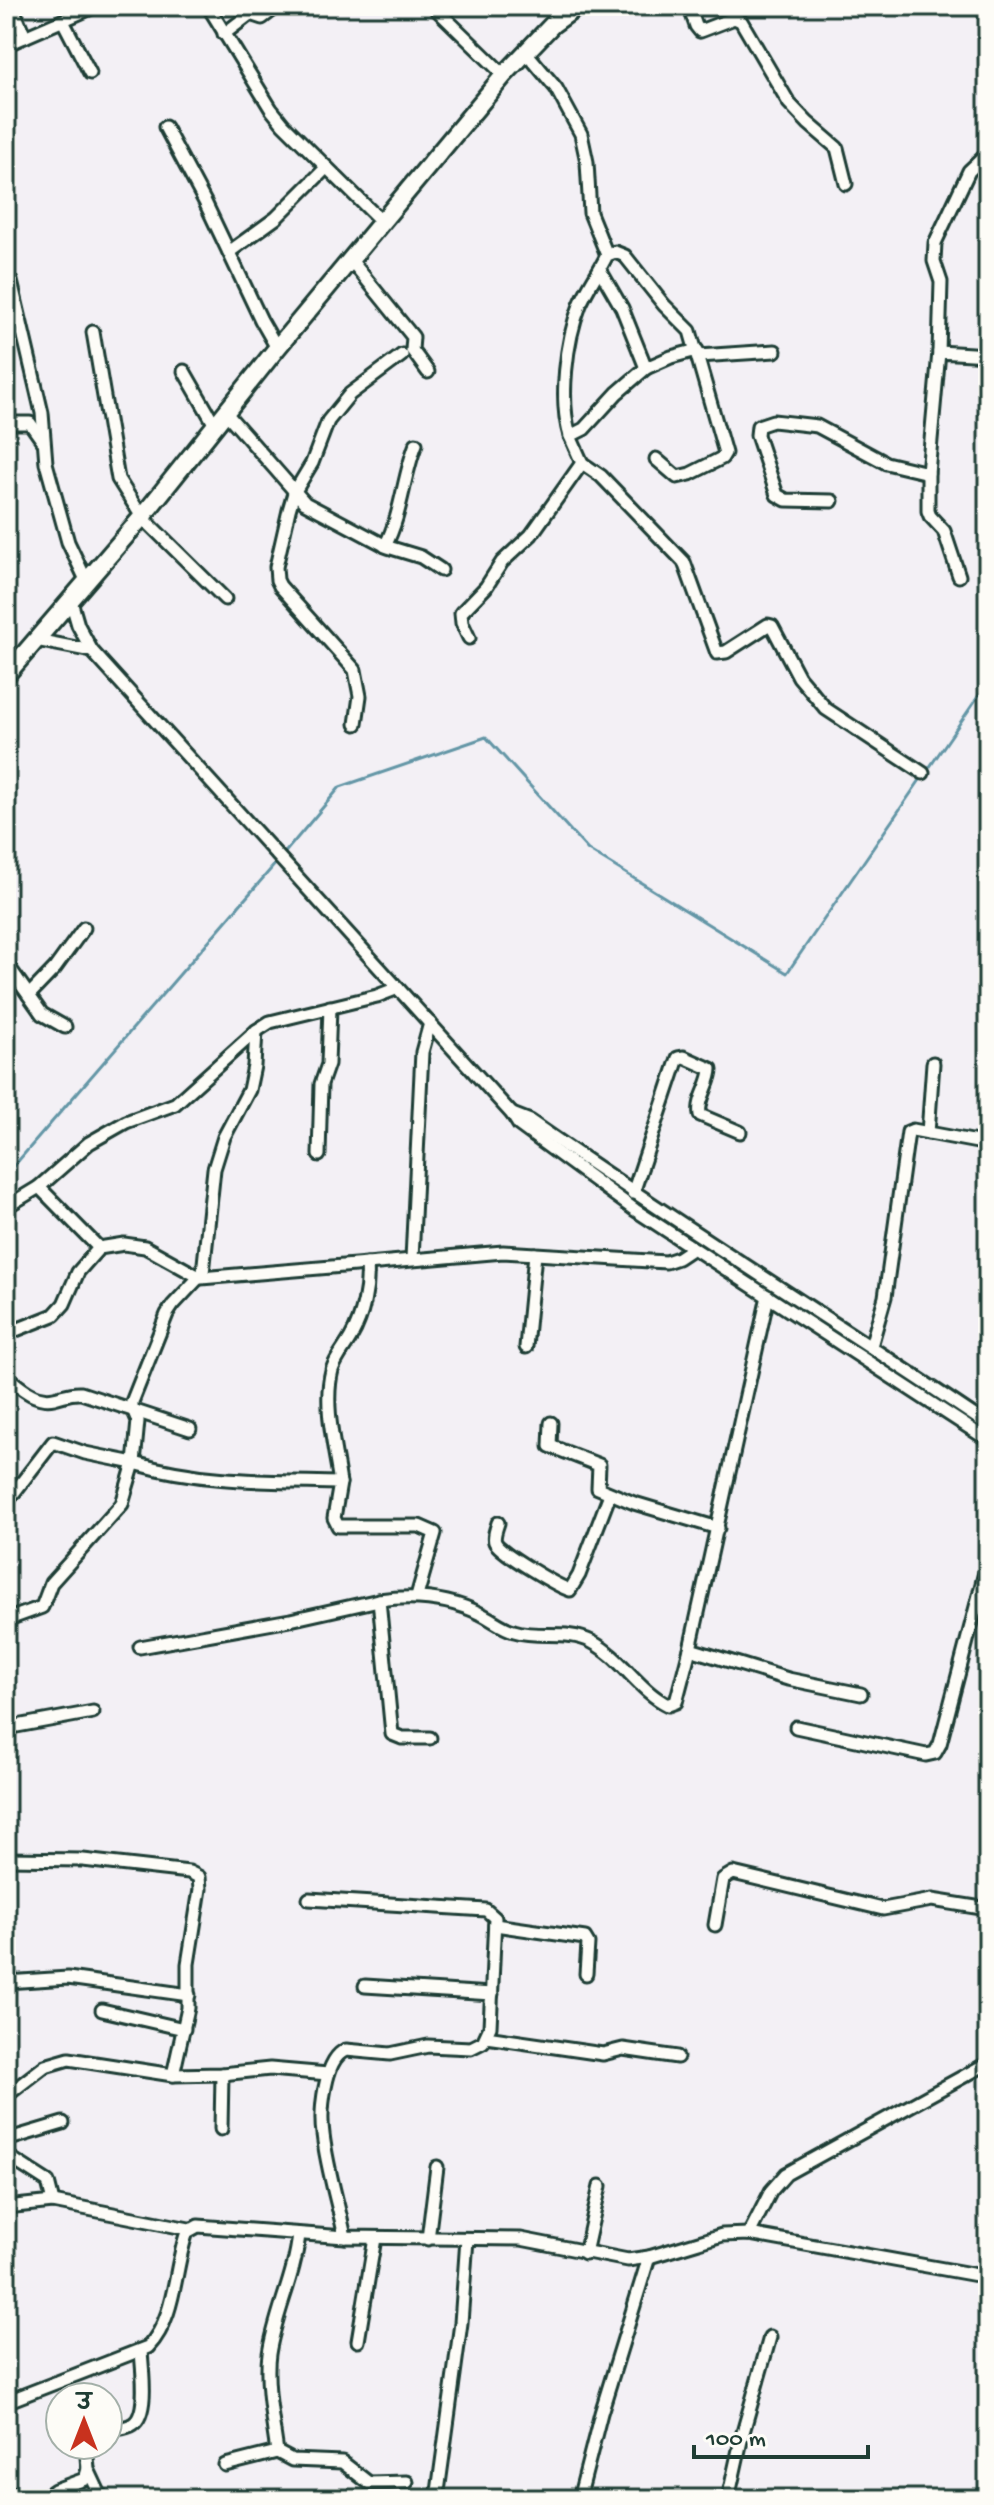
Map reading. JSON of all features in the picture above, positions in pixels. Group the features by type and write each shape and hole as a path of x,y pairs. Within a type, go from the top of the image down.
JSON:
{"street":[{"path":"12,6 25,37"},
{"path":"6,45 96,6"},
{"path":"208,6 271,109 383,223"},
{"path":"224,34 248,15 262,18 278,6"},
{"path":"433,6 504,75"},
{"path":"6,675 142,517 277,348 504,75 553,24 578,6"},
{"path":"689,6 700,31 734,18 741,21 789,103 837,148 846,184"},
{"path":"63,21 90,73"},
{"path":"525,51 556,88 581,134 587,162 590,213 607,255 582,301 564,387 564,416 582,463 601,476 684,562 717,653 726,652 768,625 772,626 799,677 826,709 923,773"},
{"path":"165,127 277,348"},
{"path":"959,576 944,531 929,513 928,473 939,352 941,282 934,261 935,243 969,171 988,153"},
{"path":"229,252 276,218 326,168"},
{"path":"607,255 618,252 625,256 664,305 690,331 724,457 677,477 656,459"},
{"path":"350,259 413,337 412,350 428,372"},
{"path":"600,270 622,308 646,368"},
{"path":"11,281 42,413 46,463 68,542 86,580"},
{"path":"93,332 115,472 142,517 225,599"},
{"path":"570,436 584,429 617,393 646,368 671,357 698,353 775,351"},
{"path":"939,352 988,355"},
{"path":"356,724 360,696 355,670 277,580 276,567 294,493 312,463 328,421 340,403 402,355"},
{"path":"184,371 220,419 313,508 385,546 421,557 441,570"},
{"path":"832,501 786,500 777,495 757,435 758,426 773,421 817,426 886,463 928,473"},
{"path":"6,423 30,423 42,440"},
{"path":"385,546 397,519 401,493 416,444"},
{"path":"469,638 461,613 483,591 502,562 531,535 582,463"},
{"path":"71,601 78,625 92,651 519,1125 693,1248 988,1440"},
{"path":"36,640 92,651"},
{"path":"29,995 55,968 84,928"},
{"path":"6,963 42,1014 65,1027"},
{"path":"6,988 17,979"},
{"path":"6,1207 39,1187 89,1143 126,1122 175,1104 256,1031 277,1019 377,996 398,988"},
{"path":"319,1155 320,1103 322,1080 328,1064 330,1007"},
{"path":"412,1259 422,1052 430,1023"},
{"path":"6,1620 42,1607 51,1583 122,1504 134,1463 138,1421 132,1402 167,1314 201,1278 218,1155 249,1090 256,1031"},
{"path":"633,1193 678,1058 684,1057 711,1069 698,1108 700,1115 740,1132"},
{"path":"928,1133 933,1063"},
{"path":"512,1114 526,1118 633,1193 988,1425"},
{"path":"871,1346 885,1297 906,1135 913,1130 988,1144"},
{"path":"39,1187 99,1248"},
{"path":"6,1334 54,1315 64,1304 78,1272 99,1248 124,1244 145,1247 201,1278 492,1253 659,1262 680,1257 693,1248"},
{"path":"526,1347 535,1254"},
{"path":"367,1264 360,1317 333,1368 330,1385 330,1411 340,1483 334,1518 338,1526 419,1526 435,1533 417,1596"},
{"path":"140,1647 290,1620 379,1600 417,1596 478,1613 513,1631 566,1633 590,1641 607,1652 638,1684 668,1705 676,1702 718,1528 768,1296"},
{"path":"6,1376 26,1392 42,1398 76,1393 190,1429"},
{"path":"551,1423 550,1446 599,1465 598,1487 610,1494 718,1528"},
{"path":"6,1503 53,1442 85,1453 182,1476 340,1483"},
{"path":"498,1523 494,1538 497,1545 526,1566 570,1590 579,1575 610,1494"},
{"path":"796,1727 926,1755 935,1753 940,1744 988,1561"},
{"path":"379,1600 392,1734 402,1738 430,1738"},
{"path":"690,1649 788,1679 861,1694"},
{"path":"6,1728 93,1712"},
{"path":"6,1859 83,1860 189,1872 199,1877 200,1889 188,1964 189,1995 173,2075"},
{"path":"715,1925 723,1879 733,1873 883,1909 932,1900 988,1909"},
{"path":"309,1899 486,1910 493,1914 495,1925 490,2027 478,2046 428,2046 390,2054 346,2050 336,2056 328,2074 322,2114 323,2134 345,2237"},
{"path":"495,1925 585,1938 588,1943 586,1974"},
{"path":"6,1982 68,1978 189,1995"},
{"path":"365,1986 492,1994"},
{"path":"102,2010 184,2029"},
{"path":"486,2037 603,2054 623,2049 677,2057"},
{"path":"6,2096 45,2066 62,2060 173,2075 270,2069 328,2074"},
{"path":"749,2234 771,2191 786,2174 988,2063"},
{"path":"221,2129 222,2074"},
{"path":"6,2140 63,2123"},
{"path":"6,2155 48,2182 53,2202"},
{"path":"428,2239 437,2167"},
{"path":"585,2253 600,2186"},
{"path":"6,2207 53,2202 189,2229 198,2226 375,2238 521,2239 619,2260 649,2257 722,2235 749,2234 988,2277"},
{"path":"6,2402 96,2365 141,2351 152,2343 162,2325 189,2229"},
{"path":"277,2452 268,2372 269,2351 292,2277 299,2234"},
{"path":"358,2341 375,2238"},
{"path":"437,2499 461,2323 467,2239"},
{"path":"579,2499 605,2398 649,2257"},
{"path":"728,2499 770,2337"},
{"path":"124,2427 135,2423 142,2414 141,2351"},
{"path":"225,2465 277,2452 292,2460 342,2462 369,2483 407,2482"},
{"path":"87,2461 102,2499"},
{"path":"42,2499 55,2490 85,2479 88,2469"}],"waterway":[{"path":"927,771 988,682"},
{"path":"282,856 340,787 486,737 588,850 787,973 922,777"},
{"path":"6,1175 277,862"}]}
